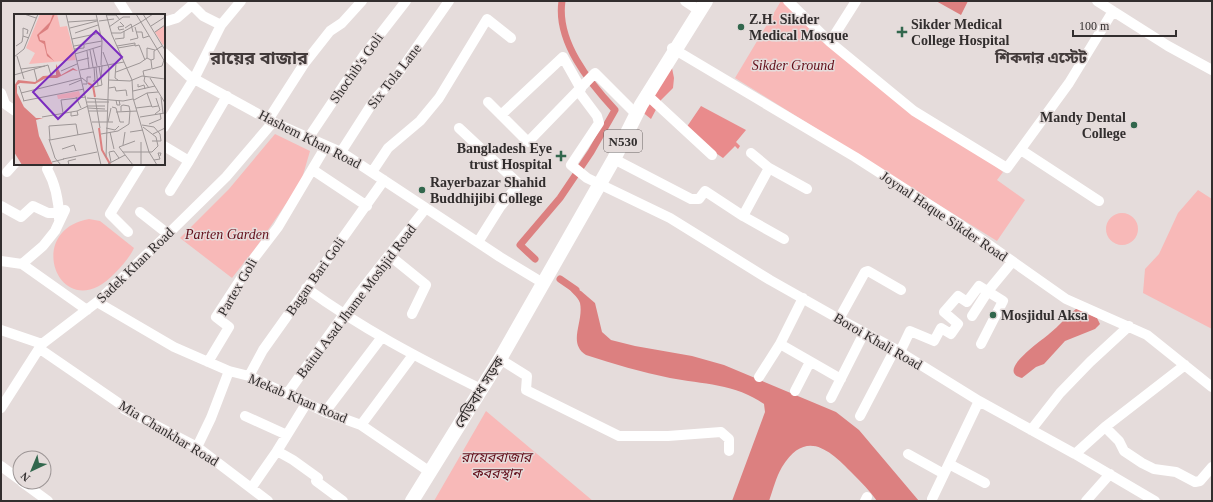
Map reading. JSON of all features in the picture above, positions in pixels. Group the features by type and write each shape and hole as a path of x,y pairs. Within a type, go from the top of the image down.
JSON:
{"highway":[{"name":"N530","path":"543,283 594,180 614,158 647,94 674,48 703,6"},
{"name":"বেড়িবাধ সড়ক","path":"412,501 500,359 543,283"}],"street":[{"path":"119,1 127,14"},
{"path":"165,125 194,79 221,25 241,1"},
{"name":"Sadek Khan Road","path":"1,408 41,346 97,302 226,176 270,121 304,64 330,31 342,23 362,1"},
{"name":"Shochib's Goli","path":"309,137 364,55 406,1"},
{"name":"Six Tola Lane","path":"340,152 375,99 398,74 449,1"},
{"path":"685,1 703,6"},
{"path":"788,1 830,42 914,111 1007,168 1069,83 1113,11"},
{"path":"830,42 856,1"},
{"path":"1097,1 1168,46 1212,70"},
{"path":"165,22 177,18 192,5 203,16 221,25"},
{"path":"372,172 388,148 420,121 439,98 487,19 511,38"},
{"name":"Joynal Haque Sikder Road","path":"674,48 855,157 961,225 1066,299 1147,335 1212,387"},
{"path":"501,116 563,57 584,85"},
{"name":"Hashem Khan Road","path":"166,58 194,79 270,121 340,152 543,283"},
{"path":"488,102 528,142 596,73 636,114"},
{"name":"Boroi Khali Road","path":"584,85 599,123 572,165 594,180 670,218 839,320 897,350 979,401 1110,474 1149,500"},
{"path":"1,94 5,104 14,110"},
{"path":"647,94 712,155"},
{"path":"170,191 227,96"},
{"path":"460,128 519,184 500,207 478,242"},
{"name":"Partex Goli","path":"208,362 229,328 216,317 255,257 282,221 326,146"},
{"path":"165,147 188,161"},
{"path":"1021,150 1099,201"},
{"path":"751,153 769,168 807,188"},
{"path":"614,158 691,199 699,200 705,191 743,216 784,239"},
{"path":"6,172 14,164"},
{"path":"22,264 43,246 55,231 61,214 53,179 47,169 49,165"},
{"path":"128,232 110,214 140,165"},
{"path":"743,216 769,168"},
{"path":"313,170 367,206"},
{"name":"Bagan Bari Goli","path":"249,376 263,350 306,288 367,206 384,180"},
{"path":"1,206 21,217 33,206 48,213 61,214"},
{"name":"Baitul Asad Jhame Moshjid Road","path":"287,394 343,315 426,208"},
{"path":"140,212 168,234"},
{"path":"389,256 426,285 412,314"},
{"path":"1,261 22,264 87,310"},
{"path":"972,316 988,291 1012,262"},
{"path":"839,320 865,272 868,271 901,290"},
{"path":"860,416 897,350 910,331 933,341 941,328 951,334 958,324 944,312 957,296 967,302 979,286 1003,301 981,344"},
{"path":"306,288 343,315 413,354 481,388"},
{"path":"759,377 780,344 803,298"},
{"name":"Mekab Khan Road","path":"97,302 157,338 208,362 229,371 249,376 306,404 362,425 430,472"},
{"path":"1031,430 1060,393 1090,362 1129,326"},
{"name":"Mia Chankhar Road","path":"1,330 41,346 104,394 139,418 197,447 252,487 268,501"},
{"path":"831,398 864,333"},
{"path":"325,412 382,337"},
{"path":"780,344 841,379"},
{"path":"362,425 413,354"},
{"path":"500,359 527,376 526,390 620,436 668,436 721,432 730,439 729,451"},
{"path":"795,392 810,362"},
{"path":"1075,454 1105,427 1185,365"},
{"path":"197,447 211,418 229,371"},
{"path":"932,499 979,401"},
{"path":"252,487 277,451 306,404"},
{"path":"245,416 287,435"},
{"path":"1105,427 1119,441 1124,451 1148,467 1176,472 1195,482 1200,481 1212,467"},
{"path":"277,451 293,460 318,478 316,480 343,501"},
{"path":"908,454 944,474"},
{"path":"949,464 985,483"},
{"path":"1,466 12,474"},
{"path":"1086,501 1110,474"},
{"path":"33,490 48,501"}],"green space":[{"name":"Sikder Ground","path":"781,1 784,1 816,32 1003,172 997,180 1025,200 997,241 735,78"},
{"name":"Parten Garden","path":"275,134 310,151 301,182 257,246 232,278 180,238 229,189"},
{"path":"1198,190 1212,199 1212,329 1143,293 1145,269 1159,254 1178,213"},
{"path":"1119,213 1125,213 1135,220 1138,229 1137,235 1131,242 1125,245 1119,245 1109,238 1106,232 1106,226 1113,216"},
{"path":"89,219 100,221 134,248 126,261 115,273 96,288 79,290 66,284 57,272 53,256 57,241 68,227"},
{"name":"রায়েরবাজার কবরস্থান","path":"486,411 593,501 434,501"}],"shaded area":[{"path":"936,1 968,1 961,15"},
{"path":"670,58 674,78 673,88 661,100 651,119 641,111"},
{"path":"701,106 746,130 736,142 740,146 738,149 735,146 723,158 684,131"},
{"path":"568,285 581,291 595,303 602,332 611,340 635,346 692,356 724,365 836,412 859,430 919,501 877,501 862,483 836,457 818,447 809,446 800,448 791,455 782,467 776,479 769,501 732,501 765,412 764,404 742,392 718,386 659,376 586,355 580,350 577,338 581,310 580,303"},
{"path":"1077,308 1097,318 1100,324 1095,329 1065,341 1044,364 1036,367 1022,378 1015,375 1014,369 1023,356 1053,331"}],"waterway":[{"path":"535,259 520,245 560,198 591,152 615,110 585,74 569,46 561,16 562,1"},
{"path":"560,279 576,290"}],"place":[{"name":"Z.H. Sikder Medical Mosque","path":"741,27"},
{"name":"Sikder Medical College Hospital","path":"902,32"},
{"name":"Mandy Dental College","path":"1134,125"},
{"name":"Bangladesh Eye trust Hospital","path":"561,156"},
{"name":"Rayerbazar Shahid Buddhijibi College","path":"422,190"},
{"name":"Mosjidul Aksa","path":"993,315"}],"district":[{"name":"রায়ের বাজার","path":"259,58"},
{"name":"শিকদার এস্টেট","path":"1041,58"}]}
